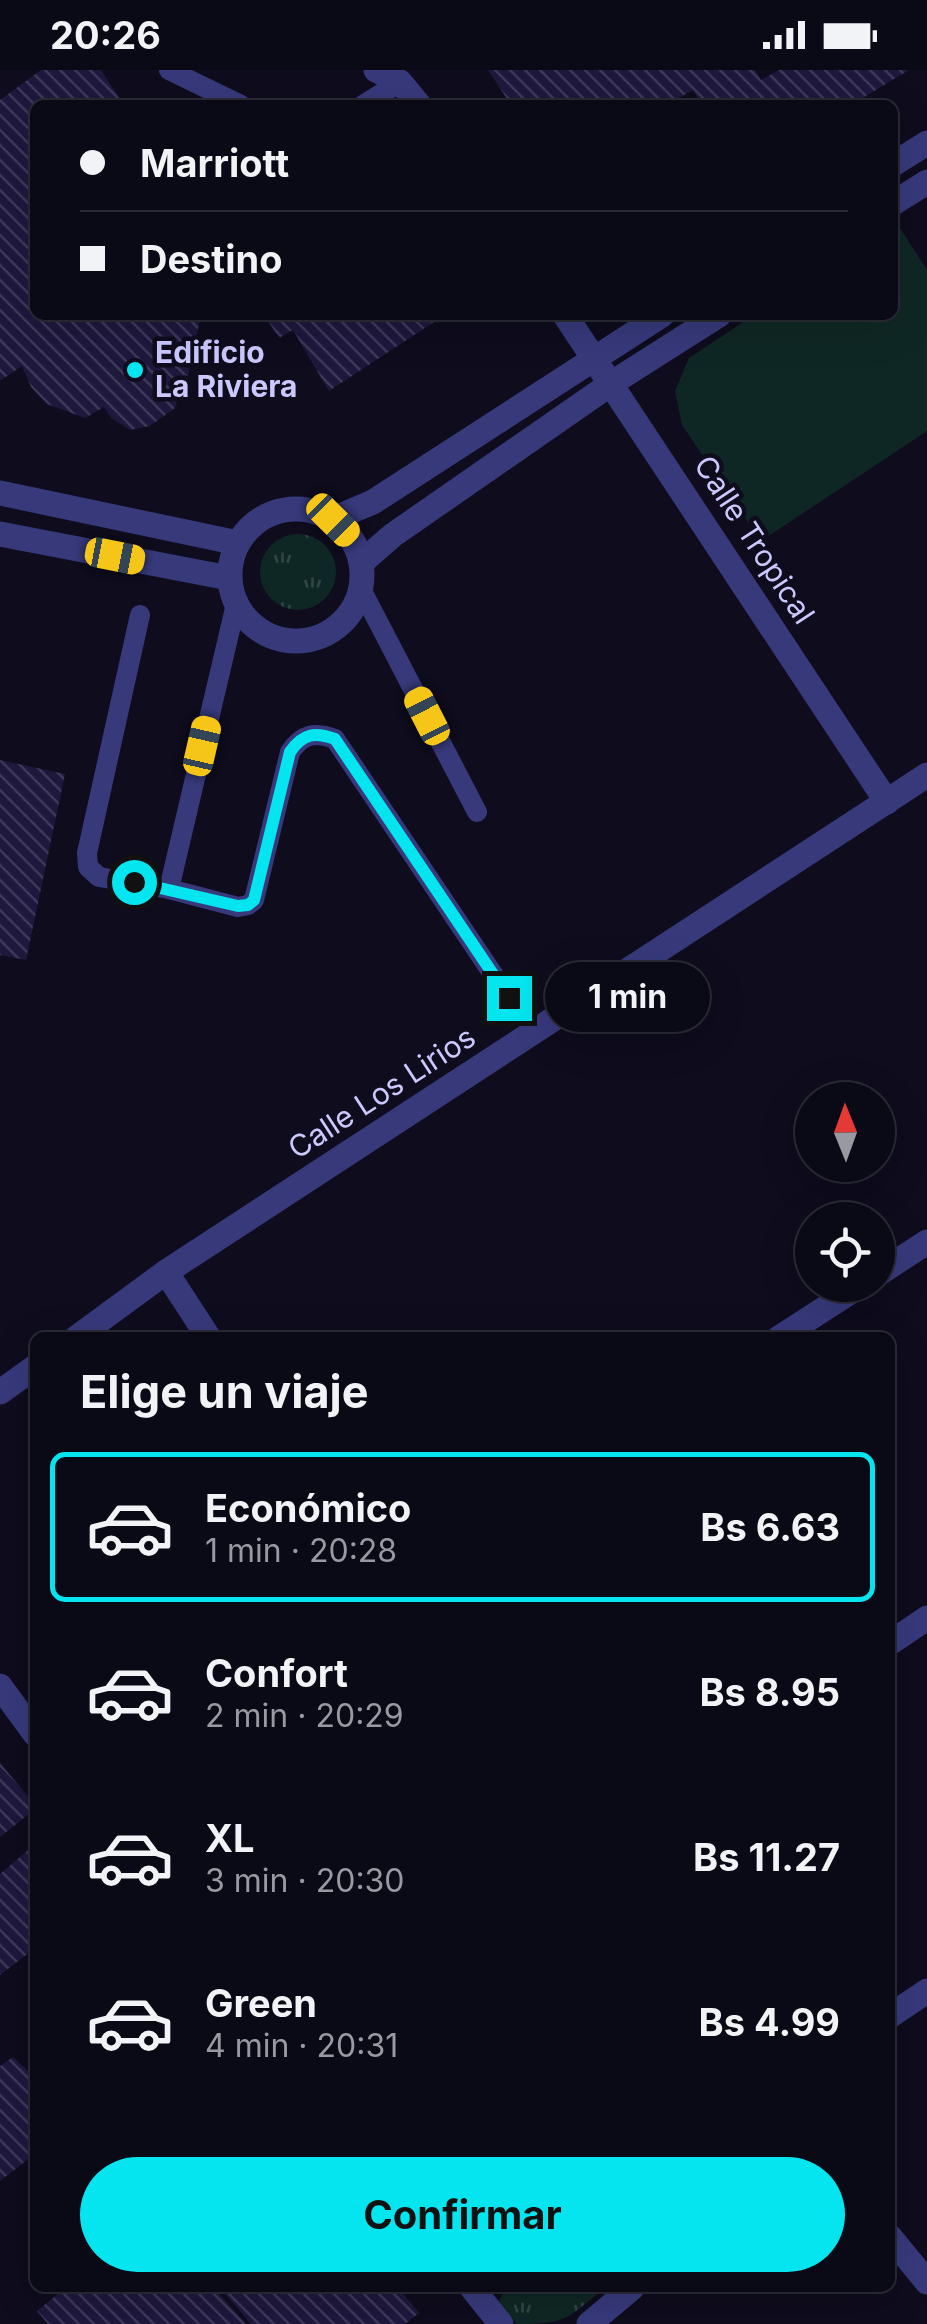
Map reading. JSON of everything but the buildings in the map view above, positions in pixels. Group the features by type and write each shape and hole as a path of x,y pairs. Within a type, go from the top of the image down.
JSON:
{"street":[{"path":"376,70 400,82 415,100"},
{"path":"898,161 927,142"},
{"path":"898,200 927,182"},
{"name":"Calle Tropical","path":"569,320 887,802"},
{"path":"333,520 373,502 654,320"},
{"path":"362,562 393,535 612,383 711,320"},
{"path":"0,493 238,543"},
{"path":"280,510 308,510 333,520 352,538 362,562 361,590 350,614 330,632 304,640 277,638 253,625 236,604 230,578 231,560 238,543 256,522 280,510"},
{"path":"0,534 230,578"},
{"name":"Calle Los Lirios","path":"84,1332 166,1272 927,774"},
{"path":"895,1263 927,1242"},
{"path":"166,1272 205,1332"},
{"path":"788,1332 834,1302"},
{"path":"0,1392 30,1371"},
{"path":"895,1639 927,1618"},
{"path":"0,1686 30,1727"},
{"path":"895,2013 927,1992"},
{"path":"895,2243 927,2282"},
{"path":"475,2292 501,2324"},
{"path":"589,2324 627,2292"}],"lane":[{"path":"170,70 230,100"},
{"path":"371,100 400,82"},
{"path":"361,590 477,812"},
{"path":"169,888 236,604"},
{"path":"140,615 87,853 88,868 98,876 248,905 254,900 290,752 307,735 335,739 509,998"}],"green space":[{"path":"898,225 927,270 927,431 761,541 682,425 675,391 689,358 746,320 898,320"},
{"path":"298,534 325,545 336,572 325,599 298,610 271,599 260,572 271,545"},
{"path":"504,2292 599,2292 565,2318 546,2323 517,2324 498,2303"}],"place":[{"name":"Edificio La Riviera","path":"135,370"}],"route":[{"path":"134,882 248,905 254,900 290,752 307,735 335,739 509,998"}]}
